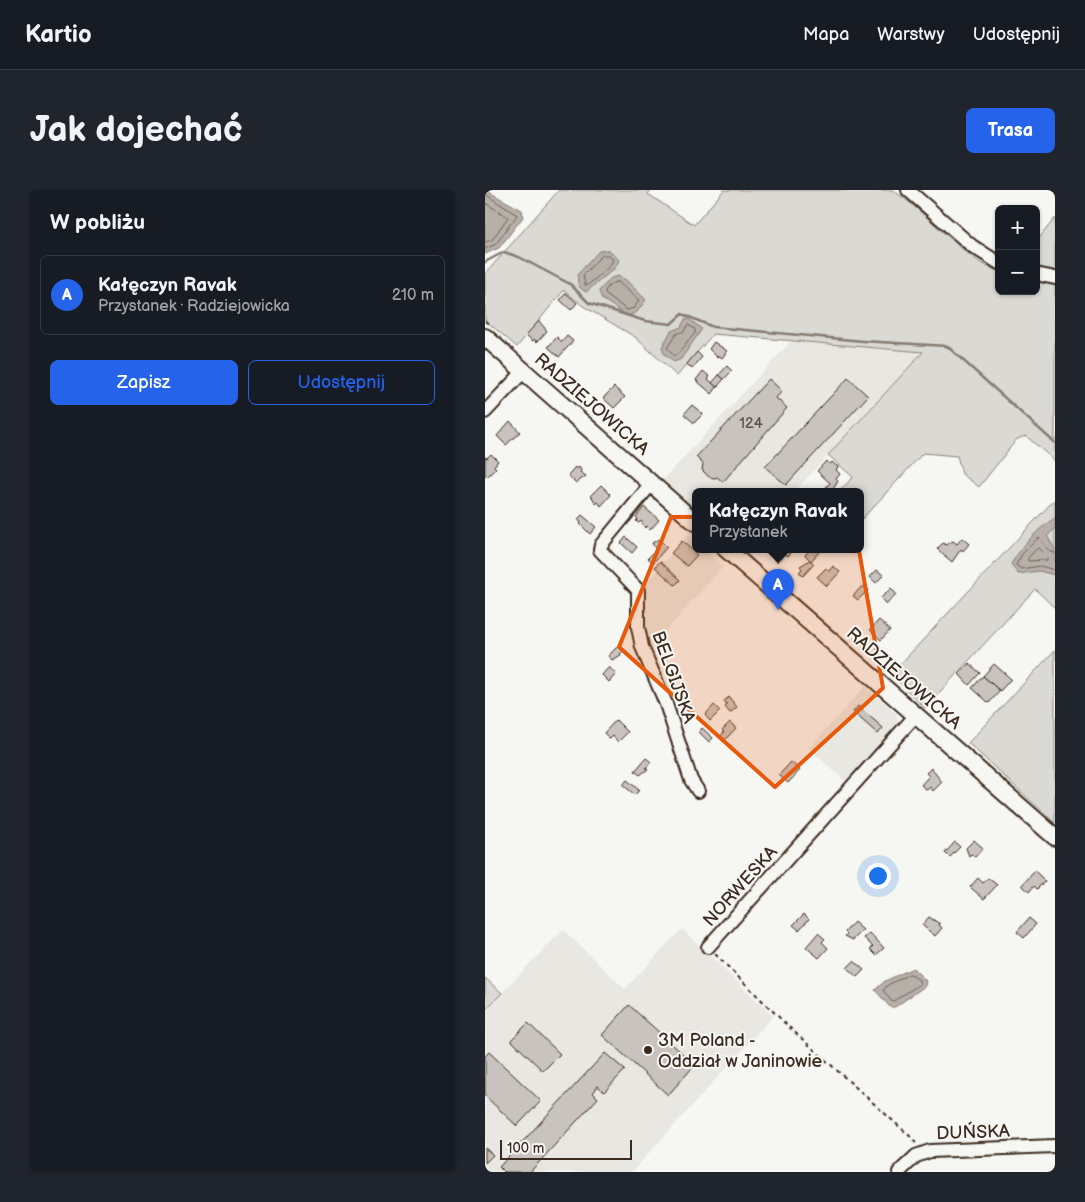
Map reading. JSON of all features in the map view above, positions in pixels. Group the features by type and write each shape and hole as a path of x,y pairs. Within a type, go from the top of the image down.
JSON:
{"main road":[{"name":"RADZIEJOWICKA","path":"485,337 692,519"},
{"name":"RADZIEJOWICKA","path":"731,553 1055,837"}],"street":[{"path":"910,190 972,246 995,260"},
{"path":"1040,275 1055,278"},
{"path":"485,412 524,371"},
{"name":"BELGIJSKA","path":"652,484 601,545 600,550 638,590 638,627 642,647 666,704 691,780 698,791"},
{"name":"NORWESKA","path":"708,947 916,715"},
{"name":"DUŃSKA","path":"899,1172 922,1153 941,1150 1055,1146"}],"path":[{"name":"NORWESKA","path":"708,947 791,1028 912,1138 922,1153"}],"highlighted area":[{"path":"853,516 883,688 775,787 619,647 671,517"}],"shaded area":[{"path":"559,190 651,190 648,194 694,225 724,190 892,190 918,209 974,258 987,267 995,270 995,295 1040,295 1040,281 1055,283 1055,461 1026,436 1017,439 979,487 962,474 957,456 923,453 864,517 864,488 843,488 853,477 828,455 923,352 713,334 677,376 635,337 583,306 564,290 517,347 485,320 485,274"},
{"path":"1055,218 1055,271 1040,269 1040,237"},
{"path":"792,340 923,351 798,488 692,488 692,508 662,481"},
{"path":"1055,499 1055,608 1035,589 925,708 891,674"},
{"path":"688,535 692,539 692,553 707,553 723,567 648,651 641,627 641,588"},
{"path":"1055,650 1055,823 968,743"},
{"path":"865,686 897,714 898,724 846,782 809,748"},
{"path":"682,929 773,1016 632,1172 485,1172 485,1010 563,930 625,989"},
{"path":"485,978 502,993 485,1010"}],"water":[{"path":"485,190 522,210 523,217 499,248 485,254"},
{"path":"609,250 619,260 615,268 586,292 581,289 578,274 599,251"},
{"path":"618,276 626,280 646,300 637,312 628,316 602,299 599,291 611,278"},
{"path":"685,319 689,319 702,329 681,359 674,362 664,354 662,347 671,331 681,327"},
{"path":"1055,518 1055,529 1047,536 1055,549 1055,575 1039,571 1018,574 1011,564 1015,557 1036,533"},
{"path":"913,968 926,981 925,986 895,1007 890,1007 875,990 885,981"}],"building":[{"path":"566,293 577,303 571,310 560,300"},
{"path":"539,321 547,331 537,342 526,335"},
{"path":"567,336 573,341 559,357 548,347 557,337 562,342"},
{"path":"714,342 727,351 722,358 718,355 717,357 709,349"},
{"path":"697,352 702,357 692,369 687,364"},
{"path":"727,366 732,371 724,379 719,375"},
{"path":"703,371 710,377 708,379 717,387 712,394 696,380"},
{"path":"719,375 724,379 717,387 712,383"},
{"path":"848,378 868,396 786,485 765,467"},
{"path":"769,379 782,391 776,398 787,408 723,482 717,477 709,477 702,470 703,464 696,457"},
{"path":"614,387 625,397 614,408 603,398"},
{"path":"692,405 703,414 694,423 684,414"},
{"path":"510,421 520,432 506,445 497,436"},
{"path":"491,454 498,461 494,466 496,468 487,477 485,475 485,457 487,458"},
{"path":"826,461 830,464 832,462 838,467 836,470 840,474 836,479 838,481 834,488 826,487 830,483 817,471"},
{"path":"575,467 577,469 579,467 580,472 586,476 576,483 568,475"},
{"path":"601,485 611,495 601,506 598,502 596,504 591,495"},
{"path":"644,507 659,520 650,530 646,526 645,528 641,521 639,523 636,521 638,519 636,517"},
{"path":"582,515 596,527 590,534 580,524 578,519"},
{"path":"626,537 637,547 632,553 621,543"},
{"path":"962,538 969,544 963,551 961,549 952,562 937,549 943,543 946,545 953,541 957,544"},
{"path":"659,539 667,547 653,563 648,558 656,550 652,543"},
{"path":"682,541 692,550 692,553 697,555 687,566 671,553"},
{"path":"776,553 791,553 788,556 785,554 777,562 772,557"},
{"path":"807,553 818,553 811,561 805,555"},
{"path":"810,560 814,564 803,576 799,572 802,569 800,566"},
{"path":"660,561 680,580 675,585 655,567"},
{"path":"833,566 840,572 827,586 817,577 826,568 829,571"},
{"path":"877,570 883,575 876,583 870,577"},
{"path":"862,586 868,590 858,600 853,596"},
{"path":"891,588 896,594 886,605 881,598"},
{"path":"879,620 890,630 881,640 870,630"},
{"path":"619,645 624,650 621,655 612,660 608,656"},
{"path":"969,663 980,673 969,685 959,674"},
{"path":"994,664 1011,679 1000,691 983,676"},
{"path":"609,667 616,674 609,682 602,675"},
{"path":"983,676 1000,691 989,703 972,688"},
{"path":"729,697 737,707 730,713 725,707 727,704 724,701"},
{"path":"714,705 720,711 710,721 705,715"},
{"path":"858,706 883,728 878,734 853,712"},
{"path":"616,720 628,732 618,742 613,736 610,739 604,733"},
{"path":"730,722 736,728 724,741 720,737 724,732 722,730"},
{"path":"702,728 713,738 709,742 699,732"},
{"path":"646,758 651,762 646,768 648,769 640,775 635,771"},
{"path":"791,762 800,770 788,783 779,775"},
{"path":"931,768 942,782 933,791 930,787 927,790 921,785 929,776 926,773"},
{"path":"627,780 639,790 635,795 623,785"},
{"path":"974,840 983,848 975,857 971,854 969,856 966,848"},
{"path":"955,842 960,847 950,857 945,853"},
{"path":"1035,871 1045,881 1037,889 1034,886 1029,892 1022,885"},
{"path":"978,878 983,883 988,878 997,885 984,899 970,887"},
{"path":"804,914 809,919 799,930 793,925"},
{"path":"929,917 940,924 942,928 935,936 922,925"},
{"path":"1029,918 1036,924 1024,938 1017,932"},
{"path":"854,922 863,930 853,940 845,936 847,934 845,932"},
{"path":"818,933 825,939 822,942 828,948 819,958 806,947"},
{"path":"870,933 884,948 876,955 870,949 873,947 864,938"},
{"path":"854,961 864,970 857,977 847,968"},
{"name":"3M Poland - Oddział w Janinowie","path":"629,1005 695,1065 668,1095 602,1035"},
{"path":"528,1023 560,1054 543,1071 511,1040"},
{"path":"489,1052 541,1101 517,1126 485,1096 485,1056"},
{"path":"605,1053 625,1070 604,1092 598,1086 593,1093 598,1098 530,1172 504,1172 499,1167"},
{"path":"485,1148 493,1155 485,1163"}],"waterway":[{"path":"485,262 504,252 519,257 570,284 589,303 645,321 671,324 682,314 713,327 863,341 947,346 1055,443"}],"place":[{"name":"Kałęczyn Ravak","path":"778,610"},
{"name":"3M Poland - Oddział w Janinowie","path":"648,1050"}]}
